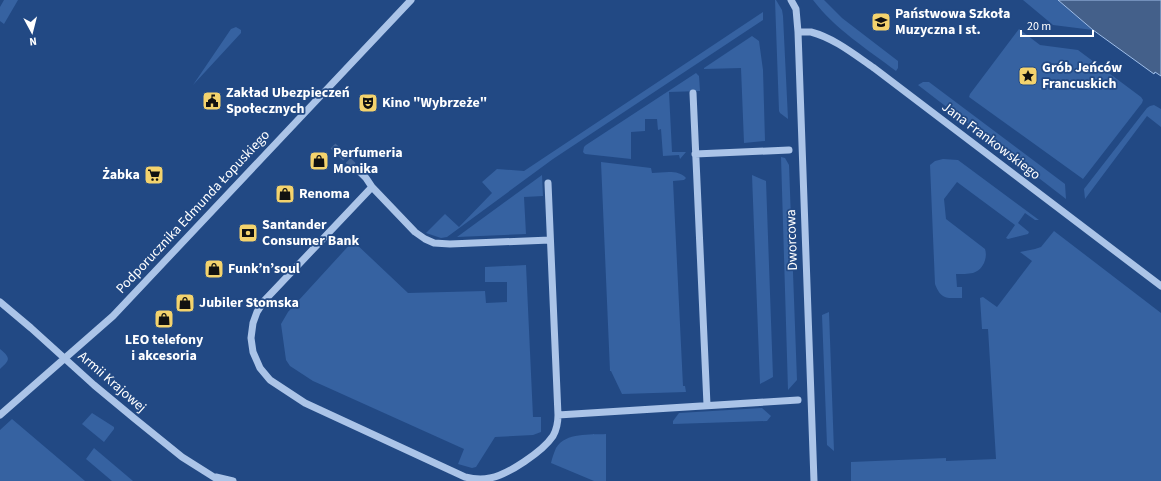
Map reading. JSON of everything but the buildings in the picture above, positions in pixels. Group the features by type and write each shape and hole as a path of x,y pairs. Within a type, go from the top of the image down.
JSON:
{"street":[{"name":"Podporucznika Edmunda Łopuskiego","path":"0,415 113,316 411,0"},
{"name":"Dworcowa","path":"791,0 796,9 798,32 814,481"},
{"name":"Jana Frankowskiego","path":"798,32 810,32 827,38 874,68 1161,286"},
{"path":"693,93 707,405"},
{"path":"695,154 789,150"},
{"path":"359,171 414,232 434,243 450,244 550,240"},
{"path":"372,187 264,301 257,312 253,323 251,338 253,352 260,368 269,379 305,404 465,477 478,480 491,478 504,473 531,457 553,436 558,426 548,183"},
{"name":"Armii Krajowej","path":"0,302 94,385 182,457 220,481"},
{"path":"558,415 798,400"},
{"name":"Armii Krajowej","path":"212,476 224,481"},
{"name":"Armii Krajowej","path":"212,476 233,481"}],"shaded area":[{"path":"4,0 18,0 4,24 0,21 0,7"},
{"path":"775,0 782,10 783,16 788,119 779,111"},
{"path":"813,0 824,0 842,18 898,61 898,68 896,71 841,29"},
{"path":"1023,0 1058,0 1093,30 1053,25"},
{"path":"1058,0 1161,0 1161,76 1155,72 1154,74 1093,30"},
{"path":"763,12 763,20 553,159 447,237 441,238 426,233 445,214 459,227 492,193 482,182 497,169 524,171"},
{"path":"236,27 241,30 241,33 193,85 231,29"},
{"path":"1019,29 1040,45 1078,50 1143,100 1083,179 969,97"},
{"path":"752,36 759,41 763,70 765,141 744,143 741,68 704,68"},
{"path":"696,73 699,76 700,91 669,92 672,152 686,152 680,159 679,155 663,156 661,129 658,130 657,119 645,119 645,131 631,132 631,159 585,154 583,152 586,145"},
{"path":"923,82 929,82 1065,184 1066,199 918,85"},
{"path":"1154,105 1161,109 1161,127 1147,116 1085,199 1084,189 1147,108"},
{"path":"781,157 785,158 789,165 797,380 788,390"},
{"path":"943,159 958,160 1039,220 1035,220 1025,213 1018,223 1029,232 1028,234 1008,239 1006,238 1015,225 957,182 944,199 946,219 985,249 986,252 984,263 980,269 969,274 956,274 957,287 962,287 962,298 945,297 940,293 935,284 930,165 935,161"},
{"path":"601,162 651,168 652,173 675,172 686,178 684,180 673,181 683,386 685,386 686,392 622,394 610,371"},
{"path":"542,175 543,196 524,197 526,234 457,237"},
{"path":"752,175 766,181 773,377 760,384"},
{"path":"1054,231 1161,313 1161,481 851,481 851,462 946,458 946,461 996,459 988,329 982,329 980,298 983,297 997,307 1032,261 1020,252 1041,247"},
{"path":"353,241 408,293 485,291 486,303 507,302 507,282 485,282 485,267 526,265 533,417 541,417 541,432 533,435 495,437 476,467 472,468 458,464 464,449 313,381 290,366 286,360 281,324 288,312"},
{"path":"829,312 834,451 827,445 822,315"},
{"path":"0,349 8,359 0,369"},
{"path":"762,408 771,416 767,421 673,424 673,421 679,413"},
{"path":"92,413 114,427 104,442 82,424"},
{"path":"12,419 85,481 0,481 0,430"},
{"path":"606,434 606,481 594,481 551,463 556,448 566,439 579,435"},
{"path":"94,448 133,481 112,481 86,459"}],"tunnel":[{"path":"333,146 359,171"}],"place":[{"name":"Państwowa Szkoła Muzyczna I st.","path":"881,22"},
{"name":"Grób Jeńców Francuskich","path":"1028,76"},
{"name":"Zakład Ubezpieczeń Społecznych","path":"212,101"},
{"name":"Kino \"Wybrzeże\"","path":"368,103"},
{"name":"Perfumeria Monika","path":"319,161"},
{"name":"Żabka","path":"154,175"},
{"name":"Renoma","path":"285,194"},
{"name":"Santander Consumer Bank","path":"248,233"},
{"name":"Funk’n’soul","path":"214,269"},
{"name":"Jubiler Stomska","path":"185,303"},
{"name":"LEO telefony i akcesoria","path":"164,319"}]}
